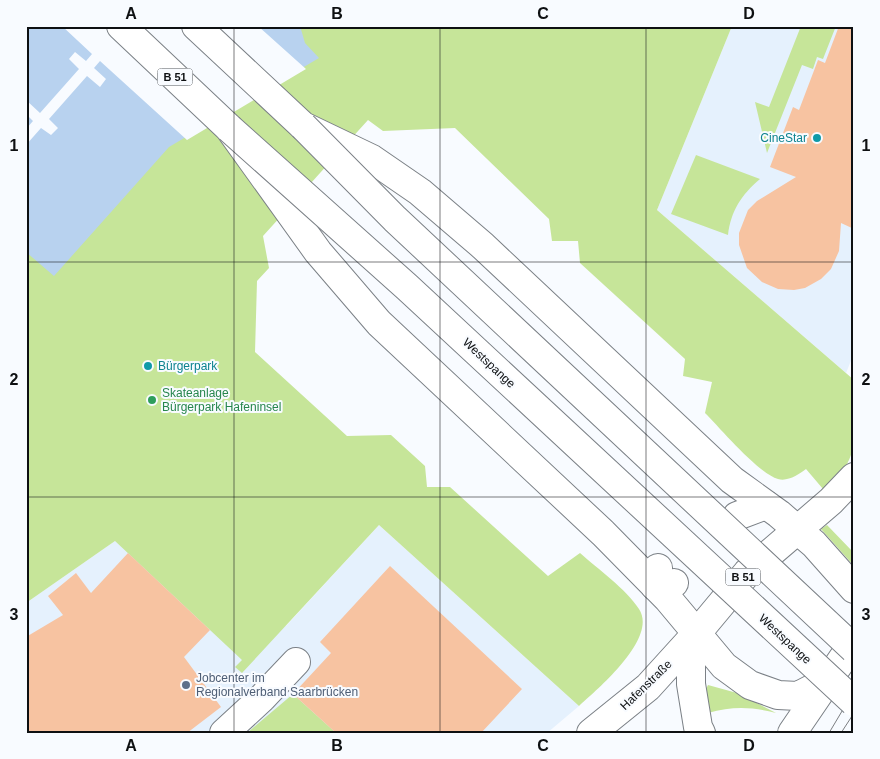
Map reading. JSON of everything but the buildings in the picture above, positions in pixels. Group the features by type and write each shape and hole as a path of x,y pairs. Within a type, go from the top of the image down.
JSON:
{"main road":[{"name":"Westspange","path":"121,26 229,128 415,294 854,702"},
{"path":"196,26 303,126 395,220 854,649"},
{"path":"303,126 372,159 420,192 483,246 732,480 797,529 828,558 854,589"},
{"path":"229,128 318,252 378,323 603,533 662,579 696,633 724,666 750,685 778,695 798,696 825,682"},
{"name":"B 51","path":"702,733 698,727 691,684 691,660 696,633 747,572 831,501 854,478"},
{"path":"737,516 766,505"},
{"name":"Hafenstraße","path":"591,733 648,687 696,633"},
{"path":"792,733 854,642"},
{"path":"224,733 262,698 296,662"}],"shaded area":[{"path":"732,26 854,26 854,353 846,373 657,210"},
{"path":"379,525 579,706 547,733 26,733 26,603 115,541 286,626"}],"green space":[{"name":"Bürgerpark","path":"26,26 732,26 657,210 854,380 854,441 846,467 823,489 806,469 793,477 782,480 760,468 705,413 712,382 683,376 685,359 580,263 578,241 552,241 549,219 455,128 383,131 368,120 263,236 269,268 257,281 255,352 347,436 391,435 425,466 427,487 450,487 548,576 580,553 619,587 639,609 643,621 634,648 612,675 579,706 379,525 242,673 235,667 242,660 115,541 26,603"},
{"path":"801,26 836,26 823,59 817,57 813,69 802,65 767,153 755,102 769,107"},
{"path":"696,155 760,179 742,197 734,211 728,235 671,214"},
{"path":"827,525 854,553 854,566 821,529"},
{"path":"708,685 737,693 776,713 742,708 708,713 706,689"},
{"path":"293,694 335,732 247,733"}],"water":[{"path":"26,26 300,26 305,43 319,58 169,147 54,276 26,252"}],"pier":[{"path":"62,26 258,26 306,69 187,140 100,61 94,68 106,79 100,87 87,76 49,119 58,128 51,135 41,128 26,145 26,129 33,121 26,114 26,100 40,113 79,69 69,59 75,52 86,61 92,54"}],"tram line":[{"path":"829,733 854,691"},
{"path":"841,733 854,713"}],"place":[{"name":"CineStar","path":"817,138"},
{"name":"Bürgerpark","path":"148,366"},
{"name":"Skateanlage Bürgerpark Hafeninsel","path":"152,400"},
{"name":"Jobcenter im Regionalverband Saarbrücken","path":"186,685"}]}
